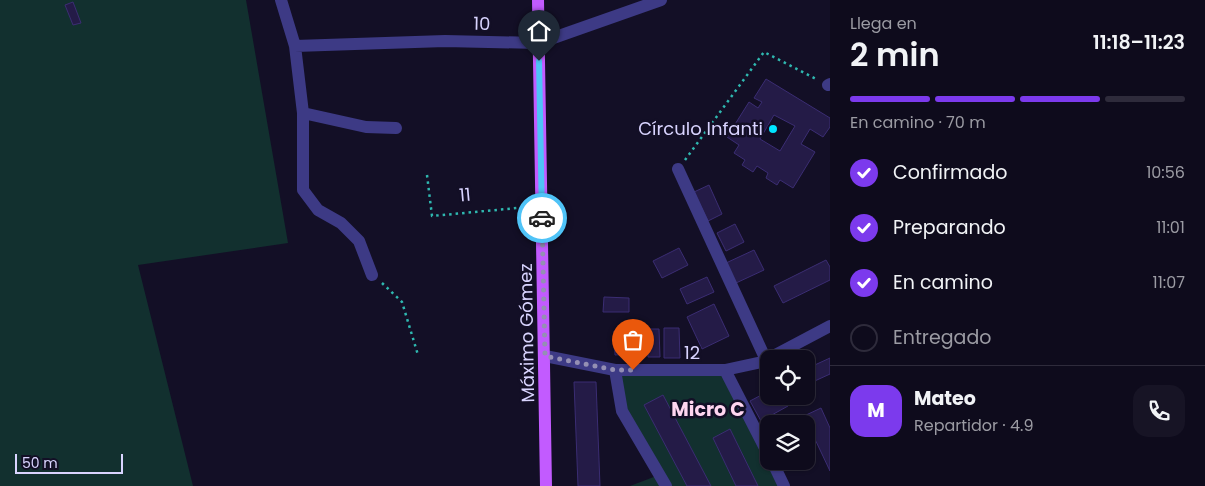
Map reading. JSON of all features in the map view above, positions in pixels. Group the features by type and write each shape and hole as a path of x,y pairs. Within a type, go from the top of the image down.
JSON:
{"main road":[{"name":"Máximo Gómez","path":"538,0 546,486"}],"street":[{"path":"281,0 295,46 303,113 303,190 318,210 341,224 359,240 372,275"},
{"name":"10","path":"295,46 445,41 539,43 661,0"},
{"path":"303,113 366,127 396,128"},
{"path":"678,169 761,350"},
{"name":"12","path":"785,350 830,326"},
{"name":"12","path":"545,356 615,370 725,370 760,361"},
{"path":"615,370 622,411 666,486"},
{"path":"725,370 760,438"},
{"path":"776,470 784,486"}],"path":[{"path":"678,169 764,52 829,85"},
{"name":"11","path":"427,175 432,216 542,206"},
{"path":"372,275 402,302 418,355"}],"green space":[{"path":"0,0 246,0 288,243 138,265 193,486 0,486"},
{"path":"615,370 725,370 760,439 760,470 776,470 784,486 630,486 659,475 622,411"}],"building":[{"path":"73,2 81,23 73,25 65,5"},
{"path":"766,79 830,118 830,127 823,137 810,129 801,144 815,152 793,188 780,180 777,185 766,178 768,173 757,166 753,172 742,165 745,160 734,153 739,145 727,137 749,102 758,108 762,102 754,98","holes":["774,115 795,126 780,151 760,139"]},
{"path":"709,185 722,214 708,221 694,192"},
{"path":"735,224 744,242 726,251 717,233"},
{"path":"679,248 688,265 662,278 653,261"},
{"path":"754,250 764,270 736,283 726,263"},
{"path":"826,260 830,267 830,280 783,303 774,286"},
{"path":"707,277 714,292 687,304 680,289"},
{"path":"604,297 629,298 629,312 603,312"},
{"path":"714,304 729,336 702,349 687,317"},
{"path":"664,328 679,328 680,358 664,358"},
{"path":"648,329 659,329 660,357 648,357"},
{"path":"614,331 631,331 632,354 615,355"},
{"path":"830,358 830,374 815,381 815,365"},
{"path":"574,382 596,382 600,486 578,486"},
{"path":"663,395 711,486 687,486 644,405"},
{"path":"760,396 760,405 788,406 772,415 760,415 760,419 750,401"},
{"path":"821,408 830,428 830,471 815,439 815,415 806,415"},
{"path":"730,429 758,486 736,486 713,438"}],"way so far":[{"path":"542,218 545,356 615,370 633,370"}],"place":[{"name":"Círculo Infanti","path":"773,129"}],"district":[{"name":"Micro C","path":"708,409"}],"route":[{"path":"539,61 542,218"}]}
